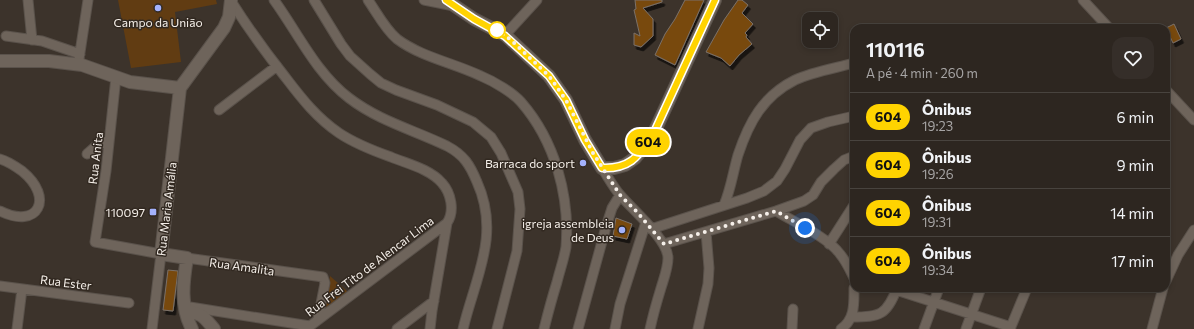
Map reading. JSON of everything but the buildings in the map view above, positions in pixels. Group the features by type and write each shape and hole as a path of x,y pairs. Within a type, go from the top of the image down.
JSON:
{"street":[{"path":"28,0 32,40"},
{"path":"79,59 88,0"},
{"path":"274,0 329,81 341,91 383,119 447,147 462,156 467,162 485,201 487,215 487,237 480,272 463,329"},
{"path":"314,0 350,56 381,83 473,122 491,137 501,153 518,192 520,209 517,251 497,329"},
{"path":"368,0 392,34 407,45 479,75 498,85 516,98 525,108 547,142 553,157 566,208 566,238 563,263 544,329"},
{"path":"424,0 450,3 474,19 505,36 545,72 558,87 566,100 585,140 620,195 664,244 668,257 650,329"},
{"path":"505,36 538,0"},
{"path":"602,168 625,166 644,149 652,137 715,0"},
{"path":"1083,0 1105,24"},
{"path":"6,36 42,41 94,68 130,82 180,88 224,28 229,17 231,1"},
{"path":"231,1 250,31 314,113 338,133 370,149 426,171 442,183 449,194 452,213 447,223 430,329"},
{"path":"0,61 49,61 79,59"},
{"path":"724,205 736,162 747,131 754,116 769,97 796,80 850,64"},
{"path":"219,110 277,66"},
{"name":"Rua Anita","path":"116,77 106,171 95,242 161,254"},
{"name":"Rua Maria Amália","path":"152,329 180,88"},
{"path":"1170,94 1194,120"},
{"path":"648,226 757,195 772,186 785,169 800,140 811,128 850,117"},
{"path":"87,154 95,147 109,140"},
{"path":"664,244 751,217 776,211 804,201 812,195 821,182 834,169 844,160 850,158"},
{"path":"0,159 8,161 31,179 36,186 40,201 38,209 27,216 16,216 0,211"},
{"path":"578,329 606,227 612,208 620,195"},
{"path":"776,211 829,244 840,253 850,271"},
{"path":"829,244 850,211"},
{"name":"Rua Frei Tito de Alencar Lima","path":"308,327 447,223"},
{"path":"615,329 620,304 648,226"},
{"path":"1170,272 1178,255 1194,230"},
{"path":"698,329 708,279 709,259 706,232"},
{"name":"Rua Amalita","path":"161,254 324,277 324,286 318,319"},
{"path":"187,258 182,288 185,309 192,329"},
{"name":"Rua Ester","path":"0,286 129,303"},
{"path":"17,329 22,289"},
{"path":"840,329 852,317 854,292"},
{"path":"852,317 871,316 883,312 891,303 895,292"},
{"path":"904,292 1010,328 1025,292"},
{"path":"924,329 938,292"},
{"path":"966,329 980,292"},
{"path":"1152,329 1162,292"},
{"path":"396,329 434,301"},
{"path":"185,309 308,327"},
{"path":"185,309 204,316 214,329"},
{"path":"792,329 793,309"}],"shaded area":[{"path":"118,0 216,0 217,4 175,12 181,62 131,68"},
{"path":"330,276 348,292 324,310"}],"bus line":[{"name":"604","path":"446,0 462,12 499,31 511,40 549,76 566,100 585,140 602,168 614,168 625,166 635,158 644,149 652,137 715,0"}],"place":[{"name":"Campo da União","path":"158,8"},
{"name":"Barraca do sport","path":"583,163"},
{"name":"110097","path":"153,212"},
{"name":"igreja assembleia de Deus","path":"622,230"}],"route":[{"path":"497,30 522,50 549,76 558,87 566,100 585,140 620,195 638,213 664,244 751,217 776,211 805,228"}]}
